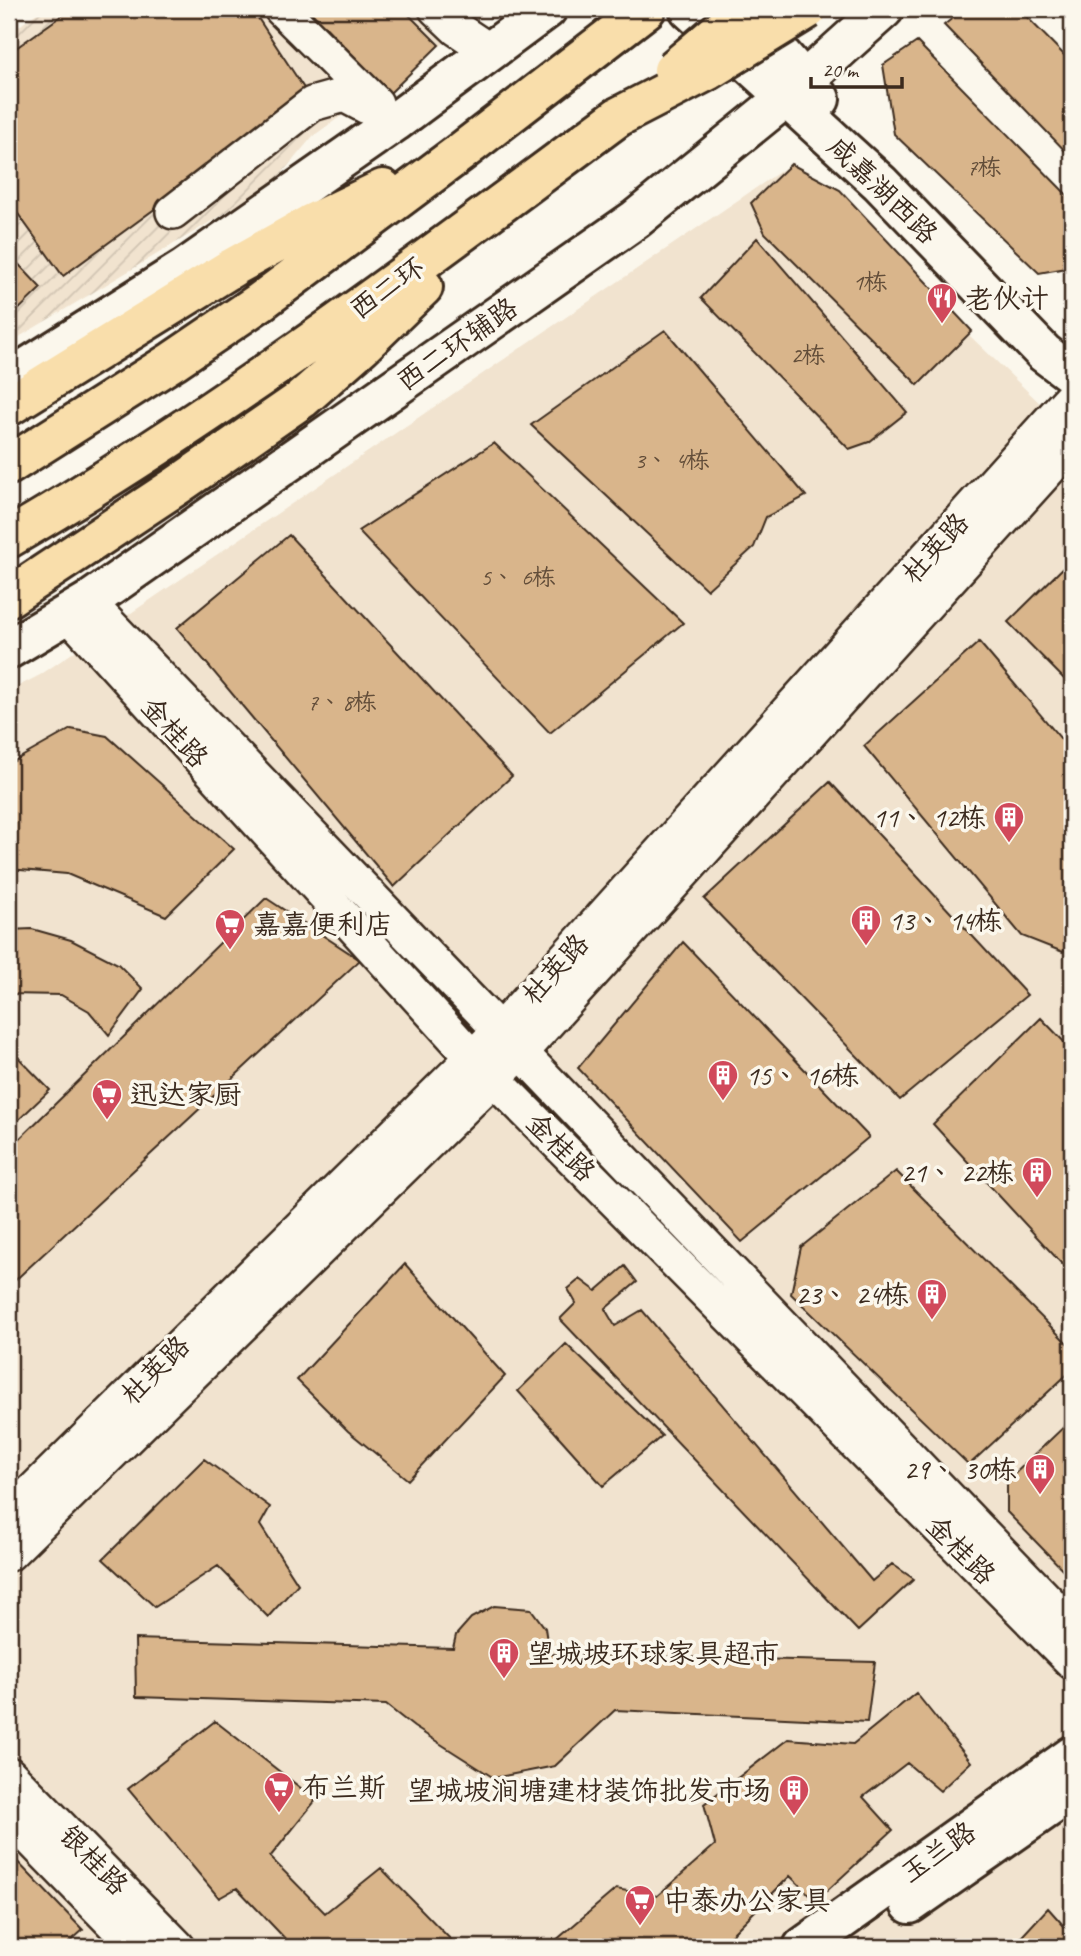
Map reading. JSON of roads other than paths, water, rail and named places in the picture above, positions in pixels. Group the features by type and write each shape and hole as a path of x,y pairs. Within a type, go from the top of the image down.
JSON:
{"highway":[{"name":"西二环","path":"9,538 195,421 396,283 618,117 743,9"},
{"path":"618,117 709,70 808,9"},
{"path":"9,465 260,302 461,152 633,16"},
{"path":"9,406 233,267 310,224 461,152"},
{"path":"9,597 302,399 425,285 501,204"}],"street":[{"path":"282,9 395,122"},
{"path":"436,9 457,29 490,51"},
{"path":"9,379 184,269 395,122 547,9"},
{"name":"咸嘉湖西路","path":"690,9 794,90 1072,350"},
{"name":"咸嘉湖西路","path":"743,9 794,90 1044,353 1072,374"},
{"name":"西二环辅路","path":"9,649 78,609 636,219 794,90 884,9"},
{"path":"173,212 312,104 344,95 395,122"},
{"name":"杜英路","path":"510,1041 1072,397"},
{"name":"杜英路","path":"9,1514 510,1041 1072,444"},
{"name":"金桂路","path":"78,609 510,1041 1072,1626"},
{"name":"金桂路","path":"78,609 482,1068 1072,1662"},
{"name":"杜英路","path":"9,1554 482,1068"},
{"name":"玉兰路","path":"803,1947 1072,1756"},
{"name":"银桂路","path":"9,1774 178,1947"},
{"name":"玉兰路","path":"848,1947 1072,1791"},
{"name":"银桂路","path":"9,1817 136,1947"}],"place":[{"name":"老伙计","path":"942,325"},
{"name":"11、 12栋","path":"1009,844"},
{"name":"13、 14栋","path":"866,947"},
{"name":"嘉嘉便利店","path":"230,951"},
{"name":"15、 16栋","path":"723,1102"},
{"name":"迅达家厨","path":"107,1121"},
{"name":"21、 22栋","path":"1037,1199"},
{"name":"23、 24栋","path":"932,1321"},
{"name":"29、 30栋","path":"1040,1496"},
{"name":"望城坡环球家具超市","path":"504,1680"},
{"name":"布兰斯","path":"279,1814"},
{"name":"望城坡涧塘建材装饰批发市场","path":"794,1817"},
{"name":"中泰办公家具","path":"640,1927"}]}
